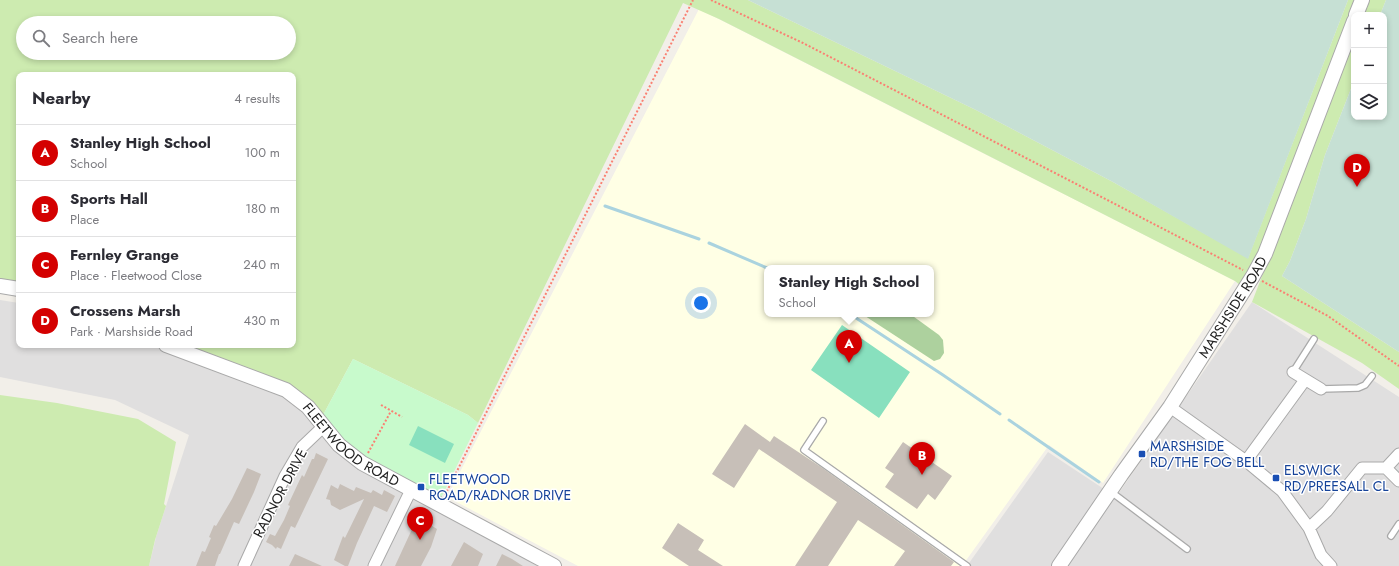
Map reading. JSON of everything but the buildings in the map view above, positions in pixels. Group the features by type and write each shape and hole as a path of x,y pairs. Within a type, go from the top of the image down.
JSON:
{"street":[{"path":"1357,12 1362,0"},
{"name":"MARSHSIDE ROAD","path":"1059,566 1170,407 1253,276 1264,254 1351,29"},
{"path":"0,286 16,289"},
{"name":"FLEETWOOD ROAD","path":"174,348 286,390 308,407 339,444 362,463 547,564"},
{"path":"1292,372 1321,390"},
{"path":"1246,461 1305,380"},
{"path":"1170,407 1246,461 1282,491 1309,528 1321,555 1331,566"},
{"name":"RADNOR DRIVE","path":"244,566 285,476 302,447 324,426"},
{"path":"1386,468 1399,454"},
{"path":"1309,528 1327,511 1362,468 1386,468 1399,481"},
{"path":"374,566 411,490"}],"lane":[{"path":"1292,372 1314,339"},
{"path":"1321,390 1358,388 1365,385 1372,376"},
{"path":"823,420 804,450 967,566"},
{"path":"1110,491 1187,549"},
{"path":"1391,536 1399,524"}],"path":[{"path":"440,506 693,0"},
{"path":"711,0 803,43 1253,276 1328,316 1399,366"},
{"path":"381,405 402,416"},
{"path":"362,463 391,411"}],"shaded area":[{"path":"748,0 1348,0 1248,259 1113,182 976,110"},
{"path":"1386,0 1399,0 1399,352 1282,276 1290,261 1306,219 1325,155 1351,89 1351,120 1387,120 1387,12 1381,12"},
{"path":"699,9 1235,281 1103,483 1049,445 962,566 578,566 447,497"},
{"path":"0,300 16,303 16,348 160,348 214,366 284,392 409,491 537,566 149,566 156,537 189,435 115,400 0,377"},
{"path":"1252,302 1399,397 1399,566 967,566 1048,452 1116,497"}],"green space":[{"path":"0,0 748,0 976,110 1113,182 1248,258 1348,0 1357,0 1352,12 1351,12 1351,15 1260,250 1241,286 1235,281 719,19 683,3 478,423 468,415 353,359 322,417 311,403 189,348 296,348 296,72 16,72 16,284 0,281"},
{"path":"1369,0 1386,0 1381,12 1364,12"},
{"path":"1351,47 1351,89 1325,155 1306,219 1290,261 1282,276 1399,352 1399,389 1362,363 1252,302"},
{"path":"867,317 914,317 939,335 943,340 944,353 940,359 934,361"},
{"path":"842,325 910,372 879,418 811,370"},
{"path":"353,359 468,415 478,423 440,500 366,459 342,439 322,417"},
{"path":"0,395 57,403 138,419 176,442 164,504 166,506 155,540 149,566 0,566"},
{"path":"418,426 454,444 445,463 409,445"}],"waterway":[{"path":"605,206 699,239"},
{"path":"709,243 764,267"},
{"path":"855,317 1000,414"},
{"path":"1009,420 1099,482"}],"place":[{"name":"Crossens Marsh","path":"1357,187"},
{"name":"Stanley High School","path":"849,363"},
{"name":"MARSHSIDE RD/THE FOG BELL","path":"1142,454"},
{"name":"Sports Hall","path":"922,475"},
{"name":"ELSWICK RD/PREESALL CL","path":"1276,478"},
{"name":"FLEETWOOD ROAD/RADNOR DRIVE","path":"421,487"},
{"name":"Fernley Grange","path":"420,540"}]}
